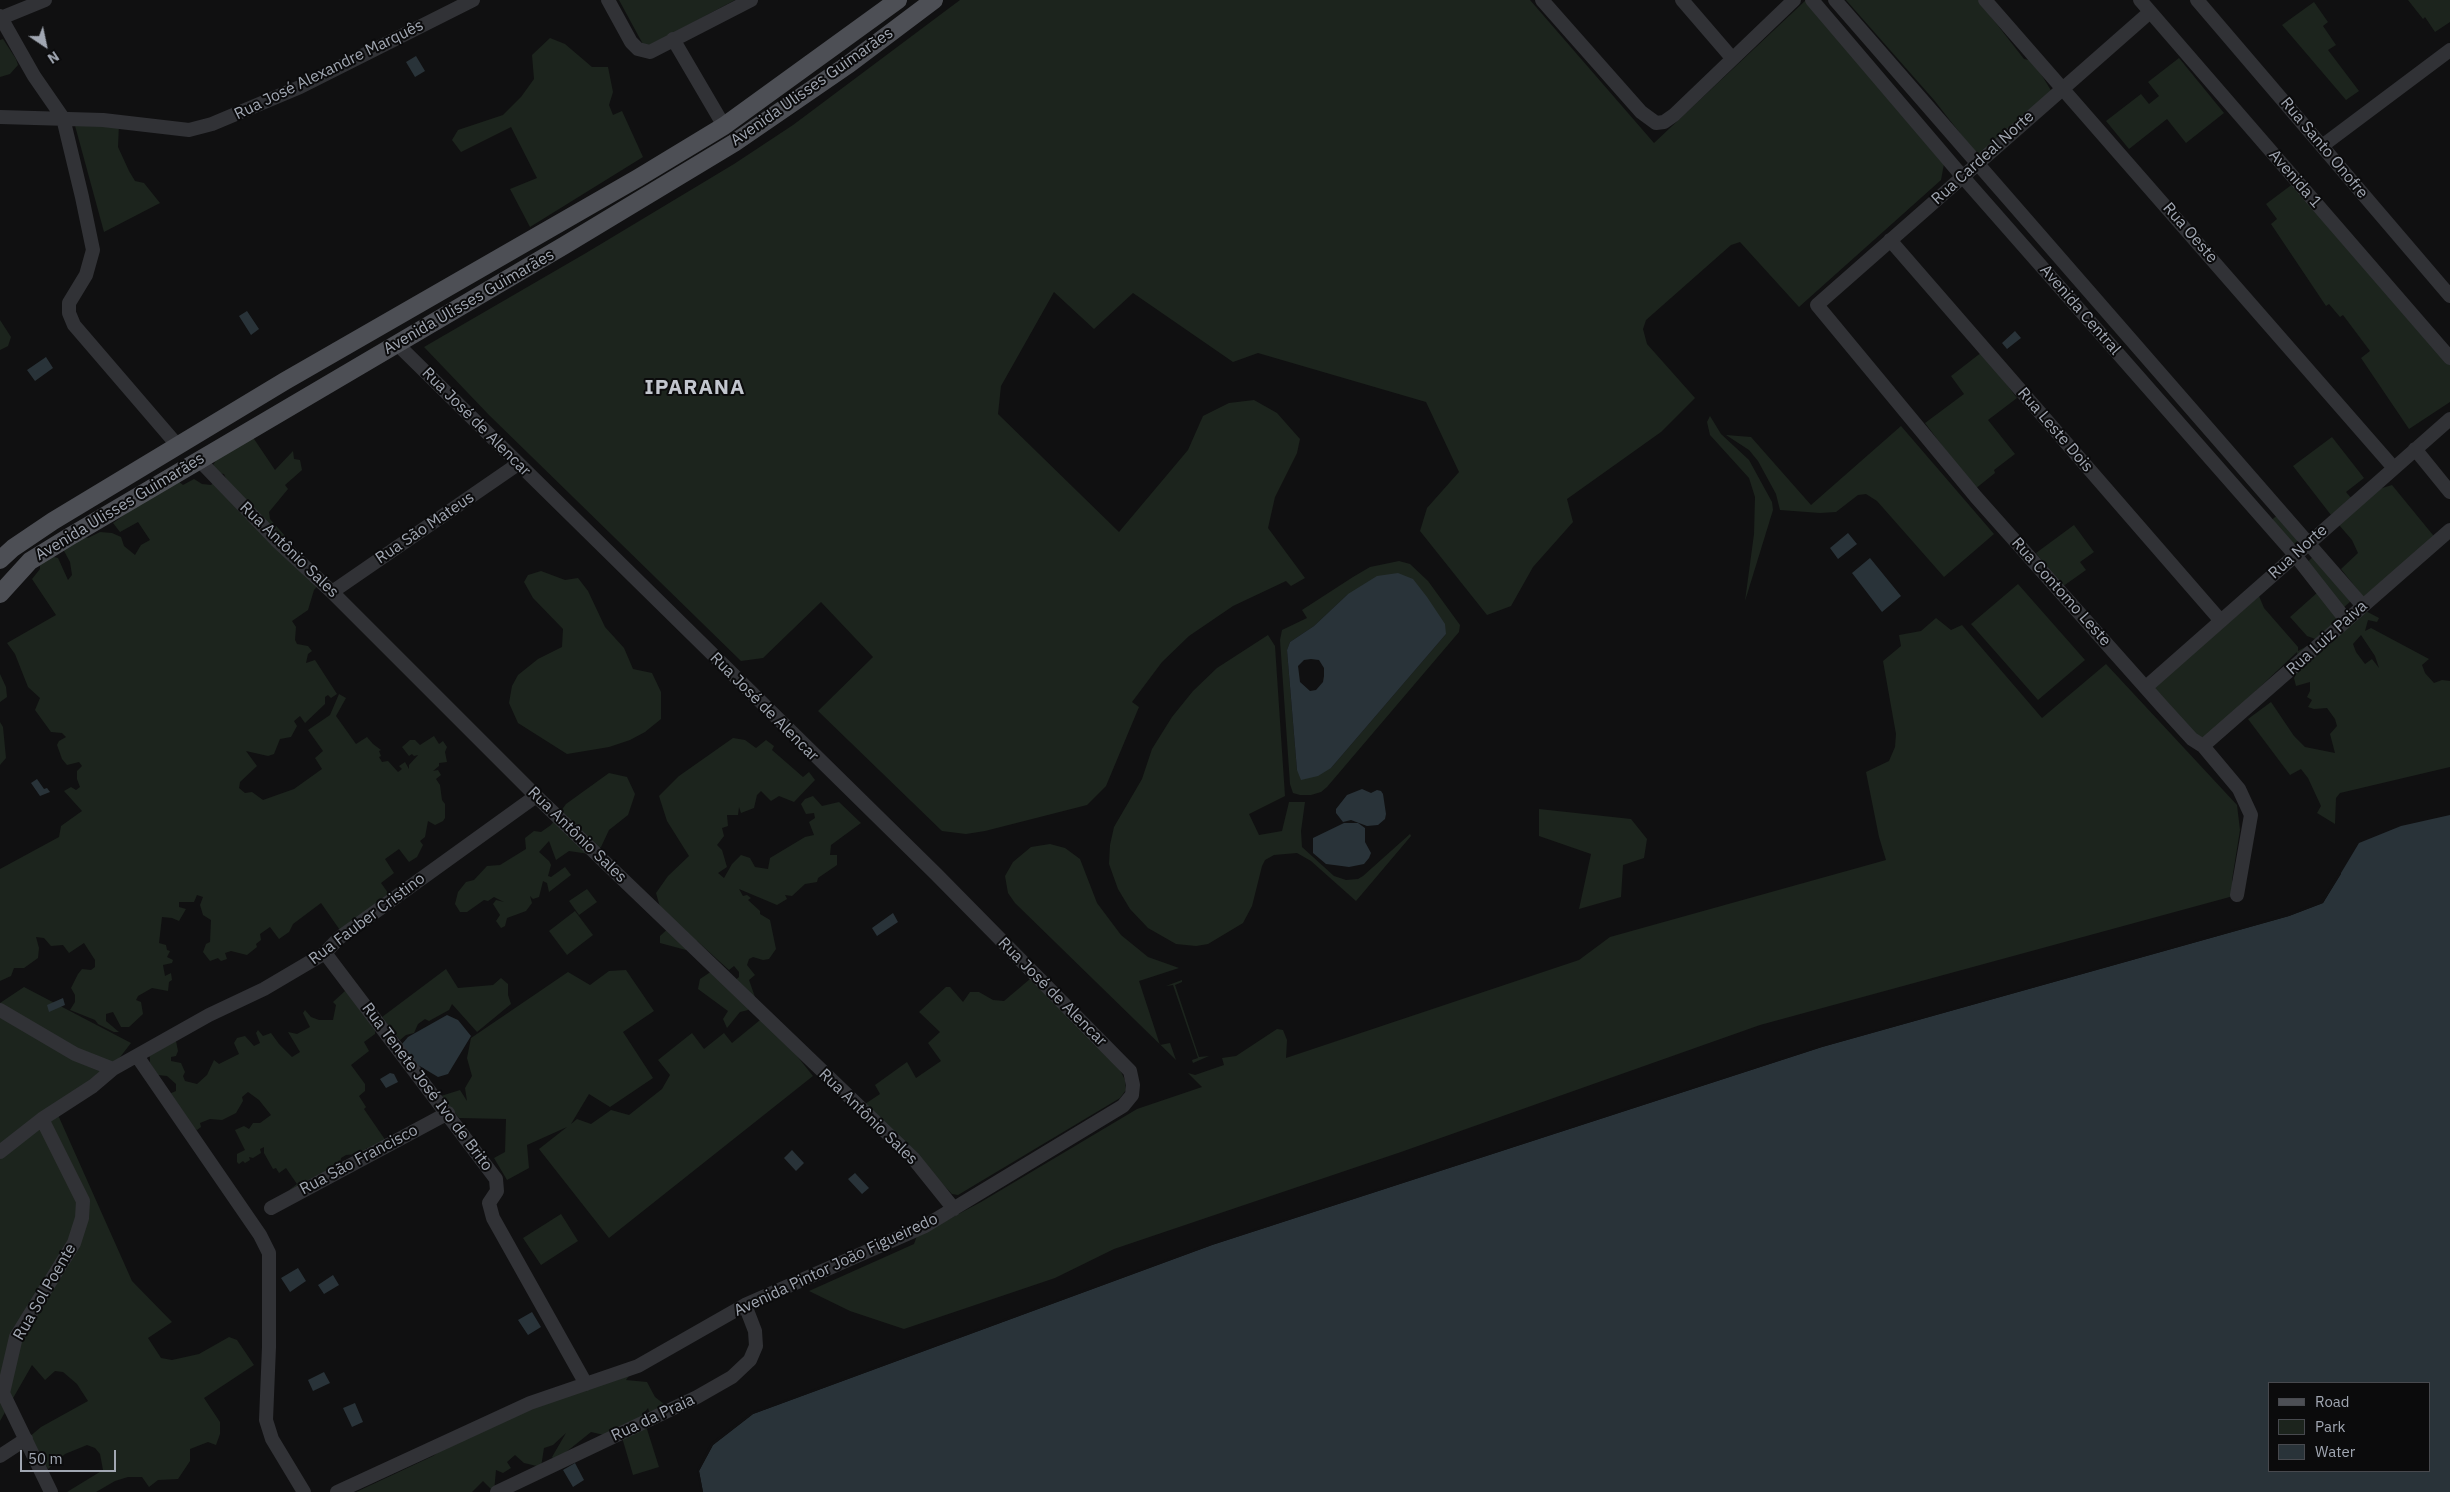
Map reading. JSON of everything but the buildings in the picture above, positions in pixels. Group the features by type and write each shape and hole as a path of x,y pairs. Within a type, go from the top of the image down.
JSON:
{"main road":[{"name":"Avenida Ulisses Guimarães","path":"0,560 13,548 53,521 285,381 630,183 724,126 898,0"},
{"name":"Avenida Ulisses Guimarães","path":"0,594 30,561 734,142 849,64 934,0"},
{"path":"285,381 297,403"}],"street":[{"path":"45,0 0,17 34,76 62,118 82,197 93,250 86,275 69,303 69,313 74,325 178,446"},
{"name":"Rua José Alexandre Marquês","path":"0,117 62,118 146,124 168,129 189,130 212,124 300,87 473,0"},
{"path":"608,0 630,42 638,49 650,52 751,0"},
{"path":"1542,0 1647,119 1656,124 1671,118 1794,0"},
{"path":"1682,0 1732,58"},
{"name":"Avenida Central","path":"1812,0 1962,176 2295,555 2346,620"},
{"name":"Avenida Central","path":"1835,0 2363,606"},
{"name":"Rua Oeste","path":"1985,0 2393,467"},
{"name":"Avenida 1","path":"2140,0 2450,358"},
{"name":"Rua Santo Onofre","path":"2197,0 2450,296"},
{"name":"Rua Cardeal Norte","path":"1817,305 2150,12"},
{"path":"673,40 724,126"},
{"path":"2322,146 2450,50"},
{"name":"Rua Leste Dois","path":"1890,240 2221,621"},
{"name":"Rua Contomo Leste","path":"1817,305 1976,497 2192,739 2203,746 2239,789 2251,815 2237,895"},
{"name":"Rua José de Alencar","path":"397,344 936,874 1130,1071"},
{"name":"Rua Norte","path":"2146,687 2393,467 2450,419"},
{"path":"2415,449 2450,492"},
{"name":"Rua Antônio Sales","path":"200,460 276,540 332,592 536,796 913,1158 954,1209"},
{"name":"Rua São Mateus","path":"332,592 518,464"},
{"name":"Rua Luiz Paiva","path":"2203,746 2312,654 2346,620 2450,530"},
{"name":"Rua Fauber Cristino","path":"0,1152 42,1119 93,1086 112,1069 209,1015 264,989 325,953 339,938 536,796"},
{"name":"Rua Tenete José Ivo de Brito","path":"325,953 448,1113 496,1179 497,1191 489,1203 493,1218 586,1384"},
{"path":"0,1010 75,1054 112,1069"},
{"path":"137,1056 260,1235 269,1253 269,1347 266,1420 272,1439 304,1492"},
{"name":"Avenida Pintor João Figueiredo","path":"338,1492 496,1418 638,1366 745,1305 925,1226 1122,1106 1132,1095 1133,1085 1130,1071"},
{"name":"Rua São Francisco","path":"271,1208 448,1113"},
{"name":"Rua Sol Poente","path":"42,1119 83,1201 82,1218 74,1243 16,1337 4,1380 3,1393 51,1492"},
{"name":"Rua da Praia","path":"497,1492 697,1398 732,1377 750,1360 756,1346 755,1331 745,1305"},
{"path":"0,1456 26,1439"}],"green space":[{"path":"619,0 735,0 645,48"},
{"path":"960,0 1530,0 1654,143 1806,0 1944,164 1941,180 1799,307 1740,242 1731,245 1646,320 1643,329 1647,344 1695,398 1661,432 1567,499 1573,522 1533,567 1511,606 1487,615 1420,531 1427,508 1459,472 1426,402 1258,353 1233,362 1133,293 1094,329 1054,292 1001,386 998,414 1119,532 1188,450 1203,416 1229,403 1254,400 1277,413 1300,439 1297,453 1275,497 1268,528 1305,578 1291,586 1286,581 1233,606 1189,636 1162,662 1132,702 1139,707 1106,786 1087,805 985,831 966,834 942,831 818,711 873,657 821,602 763,658 741,661 489,415 424,347 734,164 793,125"},
{"path":"1846,0 1978,0 2024,59 2033,61 2052,92 1978,156 1934,100"},
{"path":"2408,0 2450,0 2450,22 2435,32 2425,17 2423,19"},
{"path":"2314,2 2328,22 2323,26 2336,45 2328,50 2359,91 2346,100 2282,25"},
{"path":"550,38 565,44 592,67 608,67 613,92 609,105 613,115 622,111 643,157 530,227 510,189 537,178 511,127 461,152 452,140 458,130 503,115 521,97 534,79 532,55"},
{"path":"3,39 18,65 10,74 0,77 0,40"},
{"path":"2179,58 2224,113 2186,143 2167,119 2129,149 2106,121 2141,94 2149,104 2159,96 2148,82"},
{"path":"74,122 119,124 118,147 129,171 135,181 144,183 160,203 104,232"},
{"path":"2294,183 2450,364 2450,402 2409,429 2361,358 2370,351 2343,315 2340,317 2329,304 2326,306 2271,224 2277,219 2266,204"},
{"path":"0,320 11,337 8,346 0,350"},
{"path":"1982,352 2017,398 1988,420 2015,454 1994,470 1995,473 1975,489 1925,423 1964,394 1951,376"},
{"path":"1710,416 1721,434 1749,460 1772,502 1773,510 1745,601 1754,534 1755,497 1749,478 1710,435 1707,422"},
{"path":"1901,426 1994,534 1944,577 1877,501 1866,494 1858,495 1836,512 1820,513 1780,510 1776,494 1758,461 1749,450 1726,435 1751,437 1811,505"},
{"path":"250,433 275,470 293,451 294,459 300,460 302,470 285,485 288,489 269,512 270,519 287,538 286,546 310,562 326,577 314,590 308,610 292,621 296,627 295,640 297,644 308,646 312,651 308,654 306,663 315,660 337,694 331,698 328,695 325,697 325,704 305,723 300,716 294,721 297,726 291,737 280,739 274,754 268,756 246,751 257,766 240,782 239,788 245,793 252,792 263,800 294,789 322,769 315,758 323,751 308,730 330,715 339,694 346,698 336,716 356,744 367,737 381,750 379,751 381,756 379,757 382,762 388,761 398,772 402,769 399,766 405,762 409,769 409,765 418,755 414,756 412,754 409,756 402,747 410,740 415,740 420,745 434,736 439,744 443,741 447,747 445,752 447,762 439,763 439,766 433,771 438,770 441,775 436,779 440,785 442,800 445,804 445,818 435,825 428,821 425,837 420,841 423,845 417,857 409,862 399,849 385,859 394,873 381,883 391,897 342,933 321,903 293,924 289,932 279,939 270,927 260,934 261,940 256,944 257,947 247,955 231,951 225,953 227,959 221,961 218,958 210,961 203,952 206,944 210,942 211,920 203,915 200,905 203,897 197,895 194,902 179,902 179,907 186,909 179,921 162,917 159,943 166,945 167,950 170,951 167,957 173,960 172,963 163,965 165,976 171,973 172,980 169,982 168,991 152,988 138,996 136,1000 141,1002 143,1014 129,1027 121,1027 113,1012 106,1014 106,1021 119,1032 114,1032 98,1024 95,1020 70,1010 75,1002 75,995 71,988 78,974 82,969 91,970 95,967 95,960 84,943 69,953 63,945 51,946 44,938 36,937 39,948 38,958 24,968 14,968 11,976 0,981 0,869 59,837 61,826 82,811 64,791 71,787 76,790 80,787 77,771 82,766 79,762 67,765 62,759 57,745 59,741 66,737 62,733 51,732 35,710 40,698 28,687 15,654 7,643 56,615 32,579 40,569 40,562 50,556 58,558 68,580 72,575 70,562 63,549 82,536 88,538 100,532 112,533 121,537 124,546 135,555 141,545 150,540 138,522 120,532 113,523 168,483 178,481 183,485 194,479 202,484 211,485 214,482 227,481 224,474 218,473 213,465 218,457"},
{"path":"2332,437 2364,478 2346,492 2352,499 2331,515 2293,466"},
{"path":"2392,485 2437,540 2365,599 2341,569 2358,553 2352,540 2339,525 2379,489"},
{"path":"2285,509 2306,534 2293,545 2269,522"},
{"path":"2074,525 2094,552 2080,562 2086,570 2062,587 2036,553"},
{"path":"2315,555 2351,601 2342,609 2304,565"},
{"path":"1399,561 1410,564 1428,581 1460,625 1459,632 1327,787 1321,792 1311,795 1293,793 1290,784 1280,640 1282,630 1307,618 1302,610 1370,567","holes":["1348,594 1446,634 1331,768 1297,770 1287,650 1290,642 1314,626"]},
{"path":"541,571 565,580 578,578 588,591 605,627 624,648 633,669 652,673 661,692 661,719 645,732 630,740 609,747 567,754 518,723 509,703 512,686 518,675 538,659 562,647 563,629 533,598 524,582 528,575"},
{"path":"2018,584 2085,660 2038,700 1971,624"},
{"path":"2318,592 2346,619 2360,608 2379,618 2377,622 2368,620 2365,631 2371,628 2429,659 2422,665 2425,673 2434,683 2442,680 2450,681 2450,767 2340,793 2336,798 2335,824 2317,813 2321,806 2308,778 2301,769 2290,775 2248,719 2271,702 2294,736 2305,747 2335,753 2330,734 2337,726 2335,719 2327,708 2314,709 2308,707 2312,700 2307,697 2310,691 2310,682 2296,686 2294,678 2299,668 2297,652 2203,741 2150,691 2259,596 2264,608 2298,647 2298,651 2318,640 2307,636 2290,617","holes":["2361,635 2375,656 2379,668 2372,659 2365,664 2356,652 2353,644"]},
{"path":"1936,618 1951,630 1962,625 2042,718 2106,664 2237,805 2240,830 2232,880 2237,895 1760,1025 1401,1152 1114,1249 1055,1278 904,1329 850,1311 809,1291 914,1244 917,1236 981,1202 1137,1109 1202,1087 1188,1073 1195,1075 1224,1065 1222,1058 1236,1056 1277,1029 1283,1030 1287,1040 1286,1058 1579,960 1610,937 1886,860 1879,837 1866,772 1889,761 1895,747 1896,734 1883,661 1901,646 1899,635 1921,631"},
{"path":"1268,635 1275,646 1285,796 1249,814 1259,835 1282,831 1289,802 1305,802 1301,831 1302,847 1334,876 1346,880 1358,879 1363,876 1410,834 1411,836 1356,901 1311,861 1297,853 1274,855 1265,860 1262,866 1252,906 1243,923 1208,944 1196,946 1176,944 1148,928 1130,909 1118,889 1109,864 1110,845 1114,827 1142,779 1152,749 1172,717 1193,691 1217,668"},
{"path":"0,674 6,687 7,697 0,702"},
{"path":"0,722 3,727 6,758 0,765"},
{"path":"733,738 745,740 756,748 766,740 774,746 772,750 803,777 809,772 815,780 794,802 779,796 771,801 761,791 757,795 754,808 741,813 739,807 738,815 727,815 728,826 722,828 724,836 717,845 722,850 727,867 718,873 724,878 732,864 741,855 750,858 755,867 768,869 770,858 805,837 814,835 809,822 815,818 814,813 806,814 801,804 805,799 813,796 822,806 839,802 861,823 831,845 830,855 837,855 837,865 818,878 817,882 805,884 792,896 785,895 787,899 777,905 739,889 743,896 747,895 751,898 748,900 760,911 760,914 770,920 776,949 769,959 763,960 753,957 749,959 747,965 755,975 749,980 755,997 748,1010 740,1012 727,1028 723,1019 728,1011 698,989 700,979 712,971 734,981 739,977 739,972 734,966 729,970 697,941 686,950 660,943 660,936 674,923 660,907 656,893 668,876 689,856 667,821 659,796 679,776"},
{"path":"609,773 627,777 635,794 628,815 609,830 601,847 589,854 569,851 556,860 549,841 539,852 551,865 548,876 551,877 565,867 571,875 549,892 547,883 543,881 539,897 533,899 530,896 532,903 526,911 507,918 505,926 501,928 496,921 500,915 493,904 496,900 504,902 494,897 488,901 484,900 467,912 460,912 455,904 458,892 466,882 474,880 487,866 500,865 526,849 525,838 534,831 541,832 551,825 566,804"},
{"path":"1539,809 1631,819 1647,839 1644,858 1623,865 1621,897 1579,909 1591,854 1539,836"},
{"path":"1050,844 1065,848 1080,859 1097,903 1121,935 1148,957 1179,968 1139,981 1160,1044 1015,903 1008,893 1005,876 1013,862 1031,847"},
{"path":"587,889 597,902 579,915 569,901"},
{"path":"575,911 593,935 567,955 549,931"},
{"path":"446,969 458,988 493,985 501,978 508,984 508,995 511,1004 477,1032 452,1004 449,1010 429,1021 425,1019 418,1024 414,1033 406,1035 400,1040 382,1017"},
{"path":"626,970 654,1011 623,1032 653,1078 610,1107 589,1094 571,1124 577,1119 591,1124 611,1110 629,1115 662,1089 670,1075 658,1060 692,1033 704,1049 724,1033 732,1043 765,1016 813,1076 609,1238 539,1149 567,1127 527,1145 529,1168 507,1180 494,1158 505,1152 506,1119 459,1118 441,1096 460,1090 467,1101 465,1088 472,1076 467,1058 471,1038 568,972 590,985 609,971"},
{"path":"1030,979 1117,1064 1125,1080 1126,1090 1120,1098 958,1195 952,1194 865,1104 880,1094 875,1085 907,1062 916,1078 941,1061 928,1043 940,1032 919,1012 946,987 950,987 963,1002 970,992 979,992 993,1000 1004,1001"},
{"path":"1182,980 1182,982 1175,985 1199,1057 1209,1056 1193,1063 1192,1060 1198,1058 1173,985 1166,986"},
{"path":"24,987 131,1043 93,1092 58,1115 132,1281 172,1322 148,1338 161,1358 172,1360 199,1354 229,1337 237,1340 254,1365 204,1398 220,1422 220,1434 216,1445 208,1442 190,1449 190,1461 178,1479 158,1480 149,1487 142,1477 128,1477 115,1481 96,1492 67,1492 103,1470 100,1454 95,1448 87,1445 65,1454 48,1469 28,1438 41,1427 88,1401 77,1384 63,1372 55,1371 45,1380 32,1365 0,1421 0,1003"},
{"path":"345,991 349,993 375,1030 375,1034 364,1042 369,1051 351,1065 365,1084 365,1091 359,1096 366,1107 364,1109 386,1141 373,1148 366,1148 368,1153 346,1155 341,1158 339,1170 288,1191 297,1184 286,1168 279,1173 276,1168 273,1169 264,1153 264,1147 260,1149 261,1153 253,1158 249,1157 250,1160 245,1163 243,1161 239,1164 237,1162 237,1154 245,1150 235,1130 244,1126 249,1129 253,1123 260,1123 271,1115 259,1100 248,1092 242,1097 243,1101 236,1113 222,1120 210,1119 200,1123 201,1127 197,1130 191,1127 169,1094 176,1091 176,1084 167,1076 158,1075 150,1063 150,1057 146,1055 176,1041 178,1051 176,1056 171,1057 171,1061 181,1063 185,1072 183,1076 185,1081 197,1084 207,1075 214,1060 219,1064 239,1054 234,1043 237,1038 245,1036 254,1046 260,1043 256,1033 258,1030 263,1036 271,1033 292,1057 300,1052 288,1032 297,1034 310,1027 303,1013 305,1010 311,1017 319,1020 333,1020 336,1005 333,1002"},
{"path":"1170,1043 1176,1060 1161,1045"},
{"path":"561,1214 578,1241 541,1265 523,1238"},
{"path":"633,1370 626,1380 647,1382 655,1397 664,1404 665,1410 650,1414 648,1408 640,1418 604,1435 591,1432 555,1461 552,1457 566,1433 553,1445 544,1448 541,1467 524,1463 515,1455 507,1462 511,1468 503,1473 496,1470 494,1492 483,1481 472,1492 356,1492 433,1456 489,1416"},
{"path":"646,1426 659,1467 633,1475 621,1434"}],"water":[{"path":"416,56 425,71 415,77 406,62"},
{"path":"247,311 259,329 251,335 239,316"},
{"path":"2015,331 2021,338 2007,349 2002,343"},
{"path":"46,357 53,368 35,381 27,370"},
{"path":"1848,533 1857,544 1838,559 1830,548"},
{"path":"1870,558 1901,596 1882,612 1852,573"},
{"path":"1398,573 1413,579 1445,624 1446,634 1331,768 1318,776 1301,780 1297,770 1287,650 1290,642 1314,626 1348,594 1377,576","holes":["1304,660 1319,660 1324,668 1323,682 1316,690 1310,691 1300,682 1298,666"]},
{"path":"37,779 44,789 47,788 50,792 40,796 31,783"},
{"path":"1362,789 1371,793 1377,790 1383,794 1386,814 1385,819 1378,825 1367,826 1351,820 1343,822 1336,813 1336,809 1347,795"},
{"path":"2450,815 2450,1492 703,1492 699,1471 713,1445 753,1414 1212,1245 1822,1047 2289,916 2323,903 2359,843 2401,826"},
{"path":"1344,823 1358,823 1365,828 1365,842 1371,853 1364,864 1349,867 1326,864 1313,853 1313,838"},
{"path":"893,913 898,922 877,936 872,928"},
{"path":"63,998 65,1005 49,1012 47,1005"},
{"path":"447,1015 458,1020 471,1036 448,1074 438,1077 413,1062 402,1044 408,1037"},
{"path":"390,1073 394,1074 398,1082 386,1088 380,1079"},
{"path":"792,1150 804,1163 796,1171 784,1158"},
{"path":"855,1173 869,1188 862,1194 848,1179"},
{"path":"298,1268 306,1281 290,1292 281,1278"},
{"path":"333,1275 339,1285 324,1294 318,1285"},
{"path":"532,1312 541,1327 528,1335 518,1320"},
{"path":"324,1372 330,1383 313,1391 308,1380"},
{"path":"355,1403 363,1422 352,1427 343,1408"},
{"path":"575,1463 584,1480 573,1487 563,1470"}],"pier":[{"path":"2341,869 2341,874 2323,903 2289,916 1822,1047 1212,1245 753,1414 713,1445 699,1471 703,1492 701,1492 697,1470 711,1443 752,1412 1211,1243 1822,1045 2288,914 2321,901"}],"district":[{"name":"IPARANA","path":"695,388"}]}
